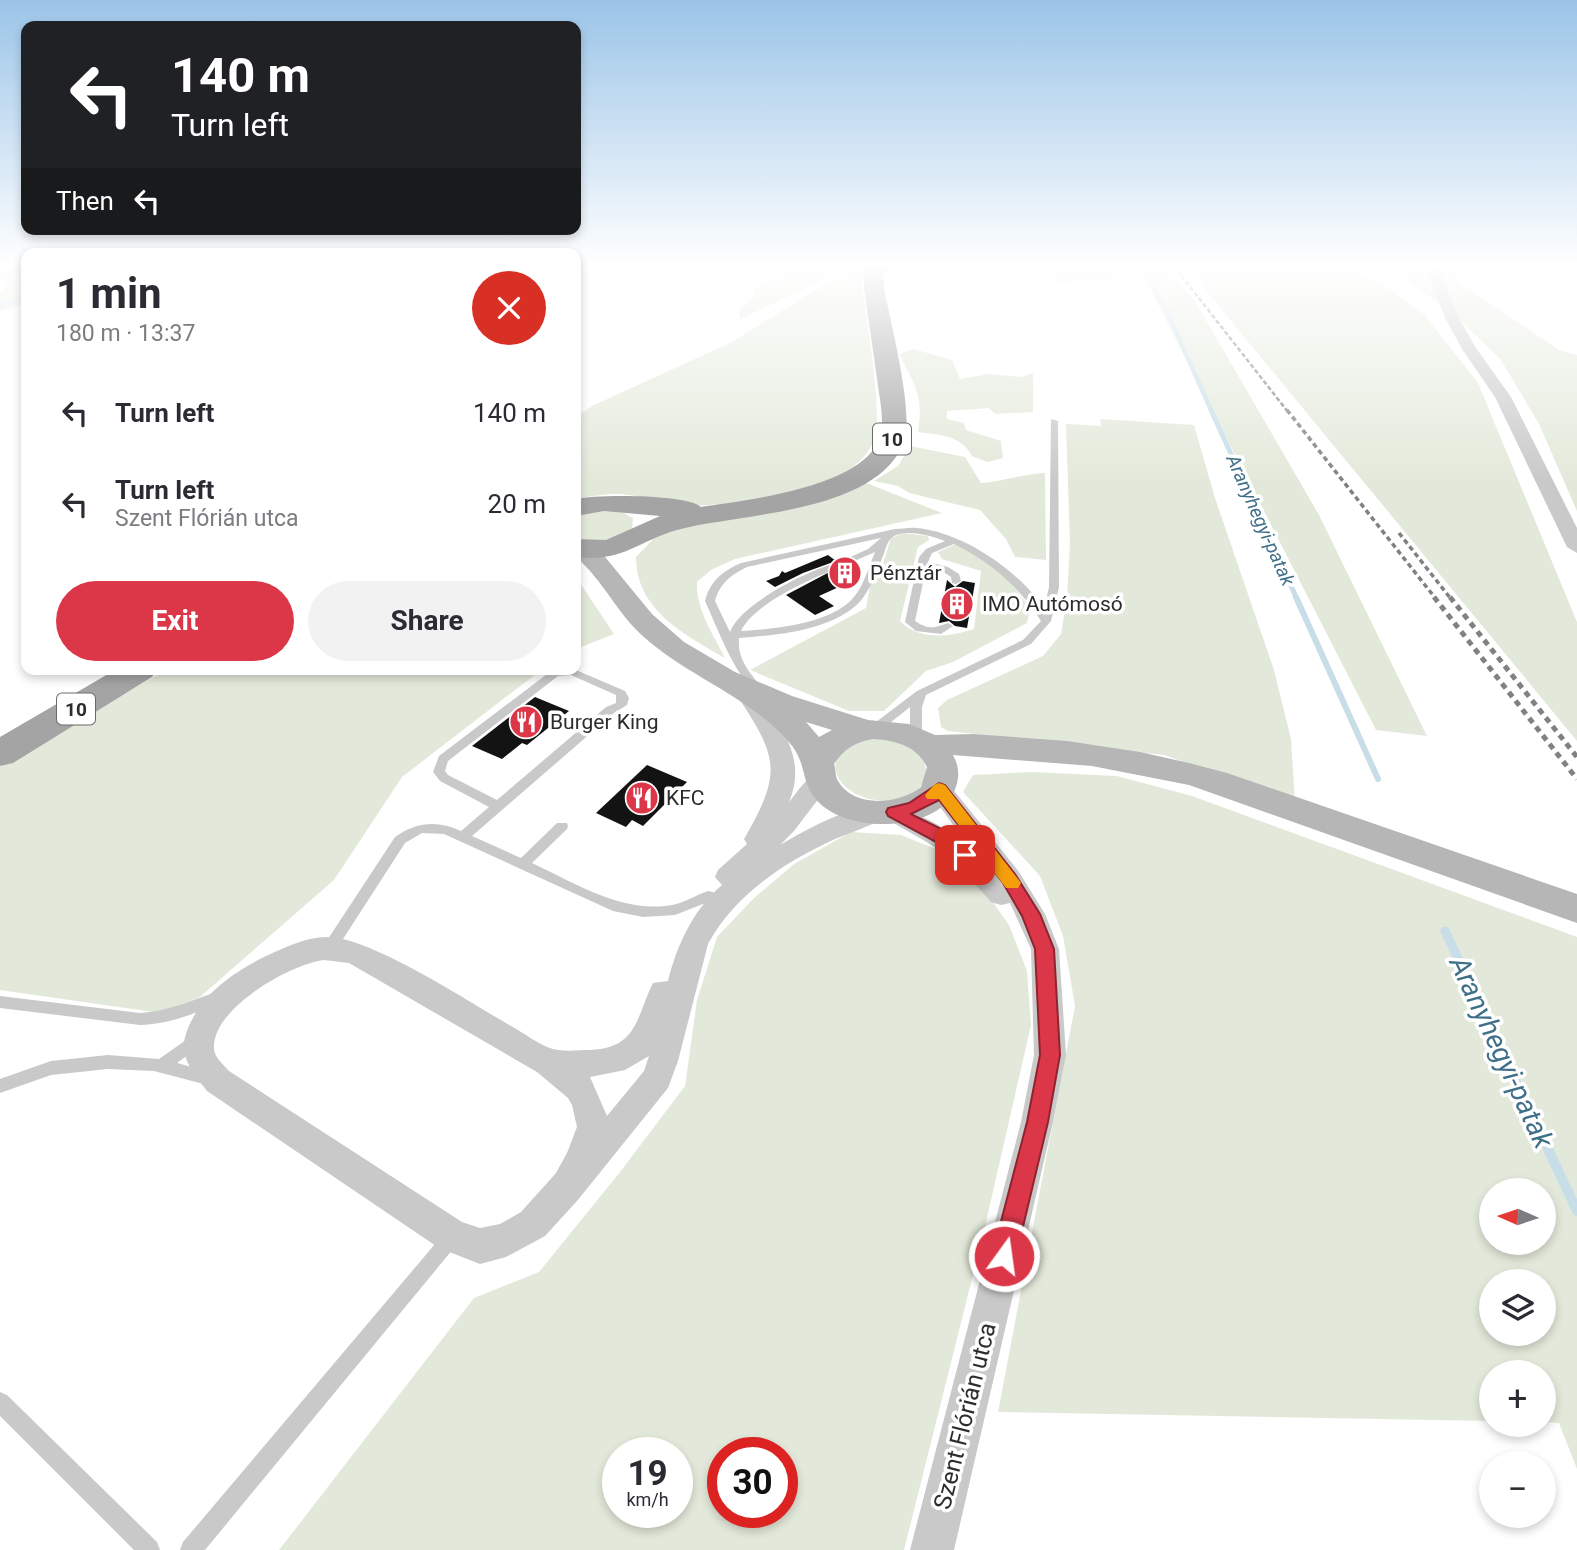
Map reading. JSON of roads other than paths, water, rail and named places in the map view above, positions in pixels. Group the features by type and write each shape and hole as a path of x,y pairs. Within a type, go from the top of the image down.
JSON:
{"main road":[{"name":"10","path":"581,548 612,548 675,522 802,496 835,486 864,472 889,448 894,433 895,418 882,337"},
{"name":"10","path":"581,506 606,502 669,510 737,510"},
{"path":"631,505 647,517 648,525 637,538"},
{"name":"10","path":"0,754 132,675"}],"street":[{"path":"1463,337 1503,397 1577,547"},
{"path":"636,611 625,562 637,538"},
{"path":"581,549 595,559 650,629 671,647 752,690 871,729 898,731 923,741 1064,750 1160,765 1228,785 1577,909"},
{"path":"752,690 799,733 830,793 844,803 885,813"},
{"path":"739,866 774,811 785,777 785,760 752,690"},
{"path":"548,1062 593,1065 636,1051 648,1038 657,1020 681,937 708,896 785,825 819,773 823,752 833,741 848,733 871,729"},
{"path":"923,741 941,760 942,782"},
{"path":"565,1190 582,1159 593,1127 588,1105 580,1088 548,1062 357,954 329,949 289,957 260,971 236,989 206,1021 199,1037 198,1051 218,1081 452,1236 480,1245 506,1240 533,1224 565,1190 657,1078 665,1057 680,984 695,941 717,909 741,885 802,842 885,813 913,808 929,800 942,782 1014,748"},
{"name":"Szent Flórián utca","path":"932,1550 1037,1122 1050,1055 1045,949 1031,914 942,782"},
{"name":"Szent Flórián utca","path":"885,813 944,839 984,873 1011,912 1047,993"}],"lane":[{"path":"871,729 921,693 1027,642 1046,621 1054,587 1054,421"},
{"path":"733,640 710,601 718,581 728,572 744,565 895,532 918,531 953,541 1013,579 1040,609 1046,621"},
{"path":"752,690 733,657 733,640 746,612 769,598 875,548 895,532"},
{"path":"733,640 793,630 847,607 862,593 884,539"},
{"path":"948,626 945,630 933,631 920,629 910,622 921,564 929,551 953,541"},
{"path":"921,564 945,569 956,576 956,580"},
{"path":"498,806 444,778 439,772 443,759 552,675"},
{"path":"462,837 610,710 621,705 624,698 616,689 580,675"},
{"path":"921,693 916,707 923,741"},
{"path":"522,864 562,826"},
{"path":"329,949 400,839 413,830 430,827 462,837 613,906 643,912 675,910 708,896"},
{"path":"0,1002 140,1019 160,1019 181,1013 236,989"},
{"path":"161,1066 199,1037"},
{"path":"0,1086 51,1068 108,1062 161,1066 218,1081"},
{"path":"191,1550 452,1236"},
{"path":"0,1402 149,1550"}],"waterway":[{"name":"Aranyhegyi-patak","path":"1178,337 1212,412"},
{"name":"Aranyhegyi-patak","path":"1211,410 1297,599"},
{"name":"Aranyhegyi-patak","path":"1296,597 1378,779"},
{"name":"Aranyhegyi-patak","path":"1445,931 1549,1151"},
{"name":"Aranyhegyi-patak","path":"1548,1149 1577,1211"}],"railway":[{"path":"1230,337 1288,412"},
{"path":"1287,410 1436,599"},
{"path":"1399,533 1451,599"},
{"path":"1434,597 1577,779"},
{"path":"1450,597 1577,757"}],"place":[{"name":"Pénztár","path":"845,573"},
{"name":"IMO Autómosó","path":"957,604"},
{"name":"Burger King","path":"526,722"},
{"name":"KFC","path":"642,798"}]}
